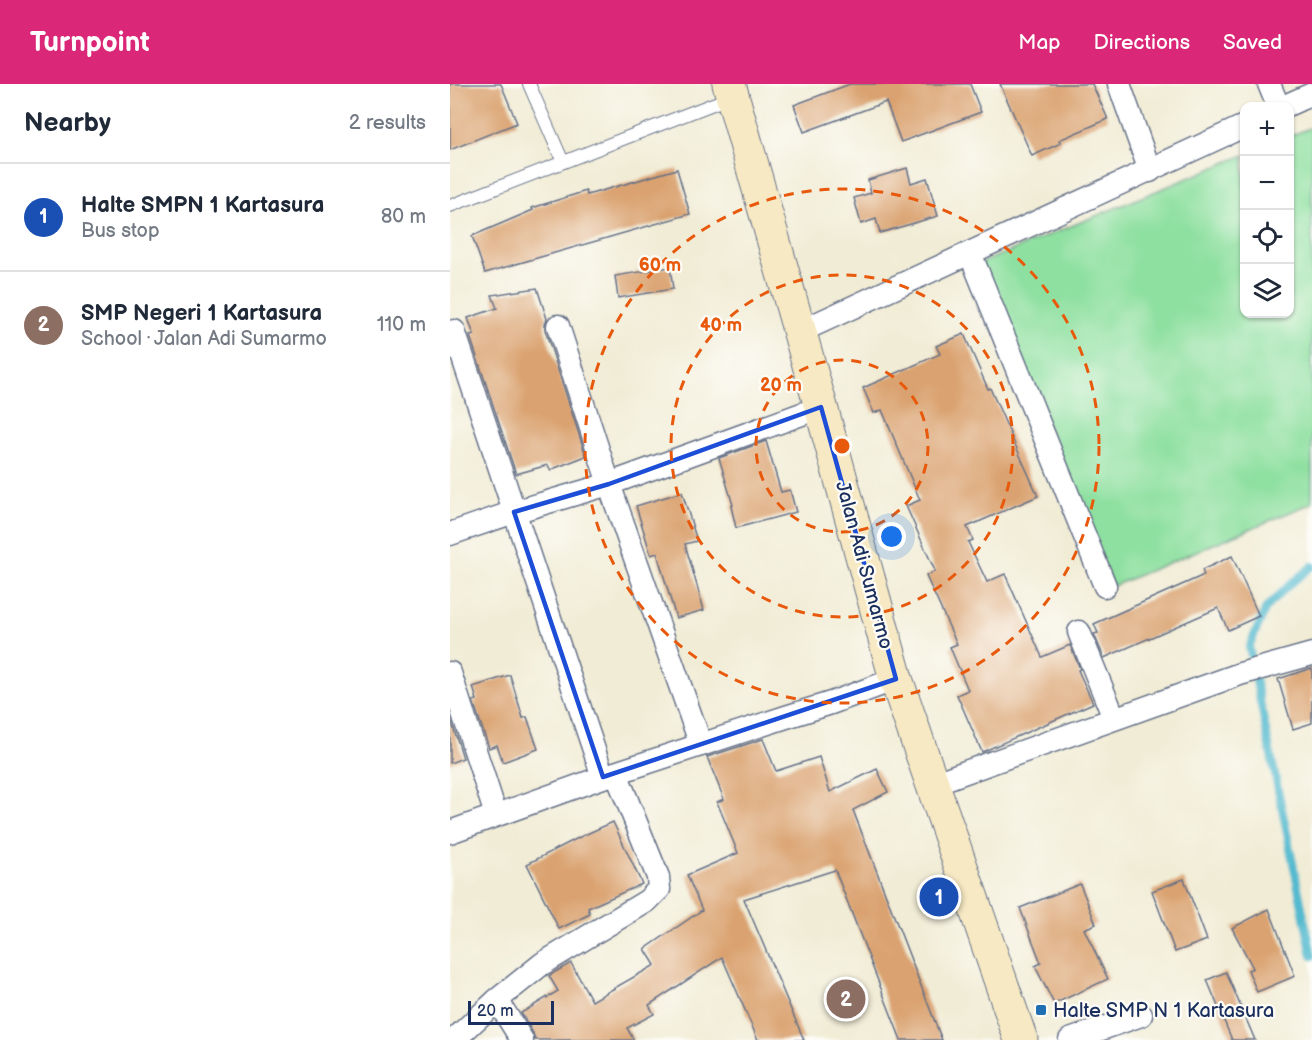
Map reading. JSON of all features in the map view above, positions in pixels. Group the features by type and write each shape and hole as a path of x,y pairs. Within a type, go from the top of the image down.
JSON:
{"main road":[{"name":"Jalan Adi Sumarmo","path":"731,90 896,679 1022,1040"}],"street":[{"path":"1119,84 1150,171"},
{"path":"1269,84 1276,102"},
{"path":"1294,102 1312,94"},
{"path":"799,332 1240,128"},
{"path":"970,253 1106,586"},
{"path":"558,326 609,484 701,745"},
{"path":"454,331 514,513 609,775 657,877 659,889 647,901 542,964 497,1000 454,1040"},
{"path":"450,534 609,484 821,407"},
{"path":"1079,632 1114,718"},
{"path":"932,784 1251,671 1312,654"},
{"path":"450,673 496,815"},
{"path":"450,832 609,775 831,703 896,679"},
{"path":"497,1000 522,1040"},
{"path":"1070,1040 1141,1015"}],"lane":[{"path":"530,84 563,162"},
{"path":"450,206 563,162 731,90"}],"highlighted area":[{"path":"821,407 896,679 603,777 514,512 609,484"}],"green space":[{"path":"1312,127 1312,503 1113,586 981,263 1240,157 1240,318 1294,318 1294,134"}],"building":[{"path":"450,84 501,84 517,123 450,150"},
{"path":"850,84 970,84 981,112 901,142 886,102 804,132 794,105"},
{"path":"1000,84 1092,84 1108,119 1059,140 1061,143 1032,156"},
{"path":"907,168 911,183 927,178 938,216 880,233 876,219 861,224 854,198 871,193 868,180"},
{"path":"677,169 690,214 485,273 472,236 533,210 532,208 586,191 587,195"},
{"path":"670,267 673,289 618,298 615,276"},
{"path":"537,288 547,319 545,330 586,456 550,470 548,465 516,474 470,336 474,335 468,318 497,308 492,295"},
{"path":"964,334 1038,496 967,527 973,540 968,542 987,582 1005,574 1042,657 1070,645 1093,703 982,752 957,695 968,690 950,647 957,644 926,576 935,571 906,506 920,500 882,410 874,413 863,388 940,354 936,346"},
{"path":"766,441 781,492 790,490 796,512 736,528 731,506 733,505 719,458"},
{"path":"682,492 697,541 685,544 704,610 676,618 657,553 651,555 636,506"},
{"path":"1232,556 1259,616 1228,630 1218,608 1104,658 1094,634 1098,633 1094,624 1204,575 1202,570"},
{"path":"1312,668 1312,723 1293,729 1278,679"},
{"path":"510,675 523,718 527,717 538,749 503,762 497,745 489,748 473,701 477,700 473,687"},
{"path":"450,717 463,758 450,763"},
{"path":"763,739 776,771 819,757 830,792 877,769 888,792 853,810 942,1040 901,1040 835,870 744,899 804,1040 758,1040 722,957 649,1005 654,1014 627,1028 634,1040 535,1040 521,1013 558,991 550,975 571,963 592,1001 655,965 645,949 702,910 687,875 738,853 717,802 724,799 707,757"},
{"path":"613,822 642,884 588,908 590,914 559,929 527,864"},
{"path":"1184,879 1207,940 1175,952 1152,891"},
{"path":"1080,884 1096,924 1084,929 1108,979 1054,1004 1035,966 1041,963 1020,908"},
{"path":"1269,909 1295,976 1257,992 1248,970 1253,968 1232,928"},
{"path":"1226,972 1255,1040 1232,1040 1207,980"}],"waterway":[{"path":"1312,566 1266,608 1249,647 1312,956"}],"place":[{"name":"Halte SMPN 1 Kartasura","path":"939,897"},
{"name":"SMP Negeri 1 Kartasura","path":"846,999"},
{"name":"Halte SMP N 1 Kartasura","path":"1041,1010"}]}
